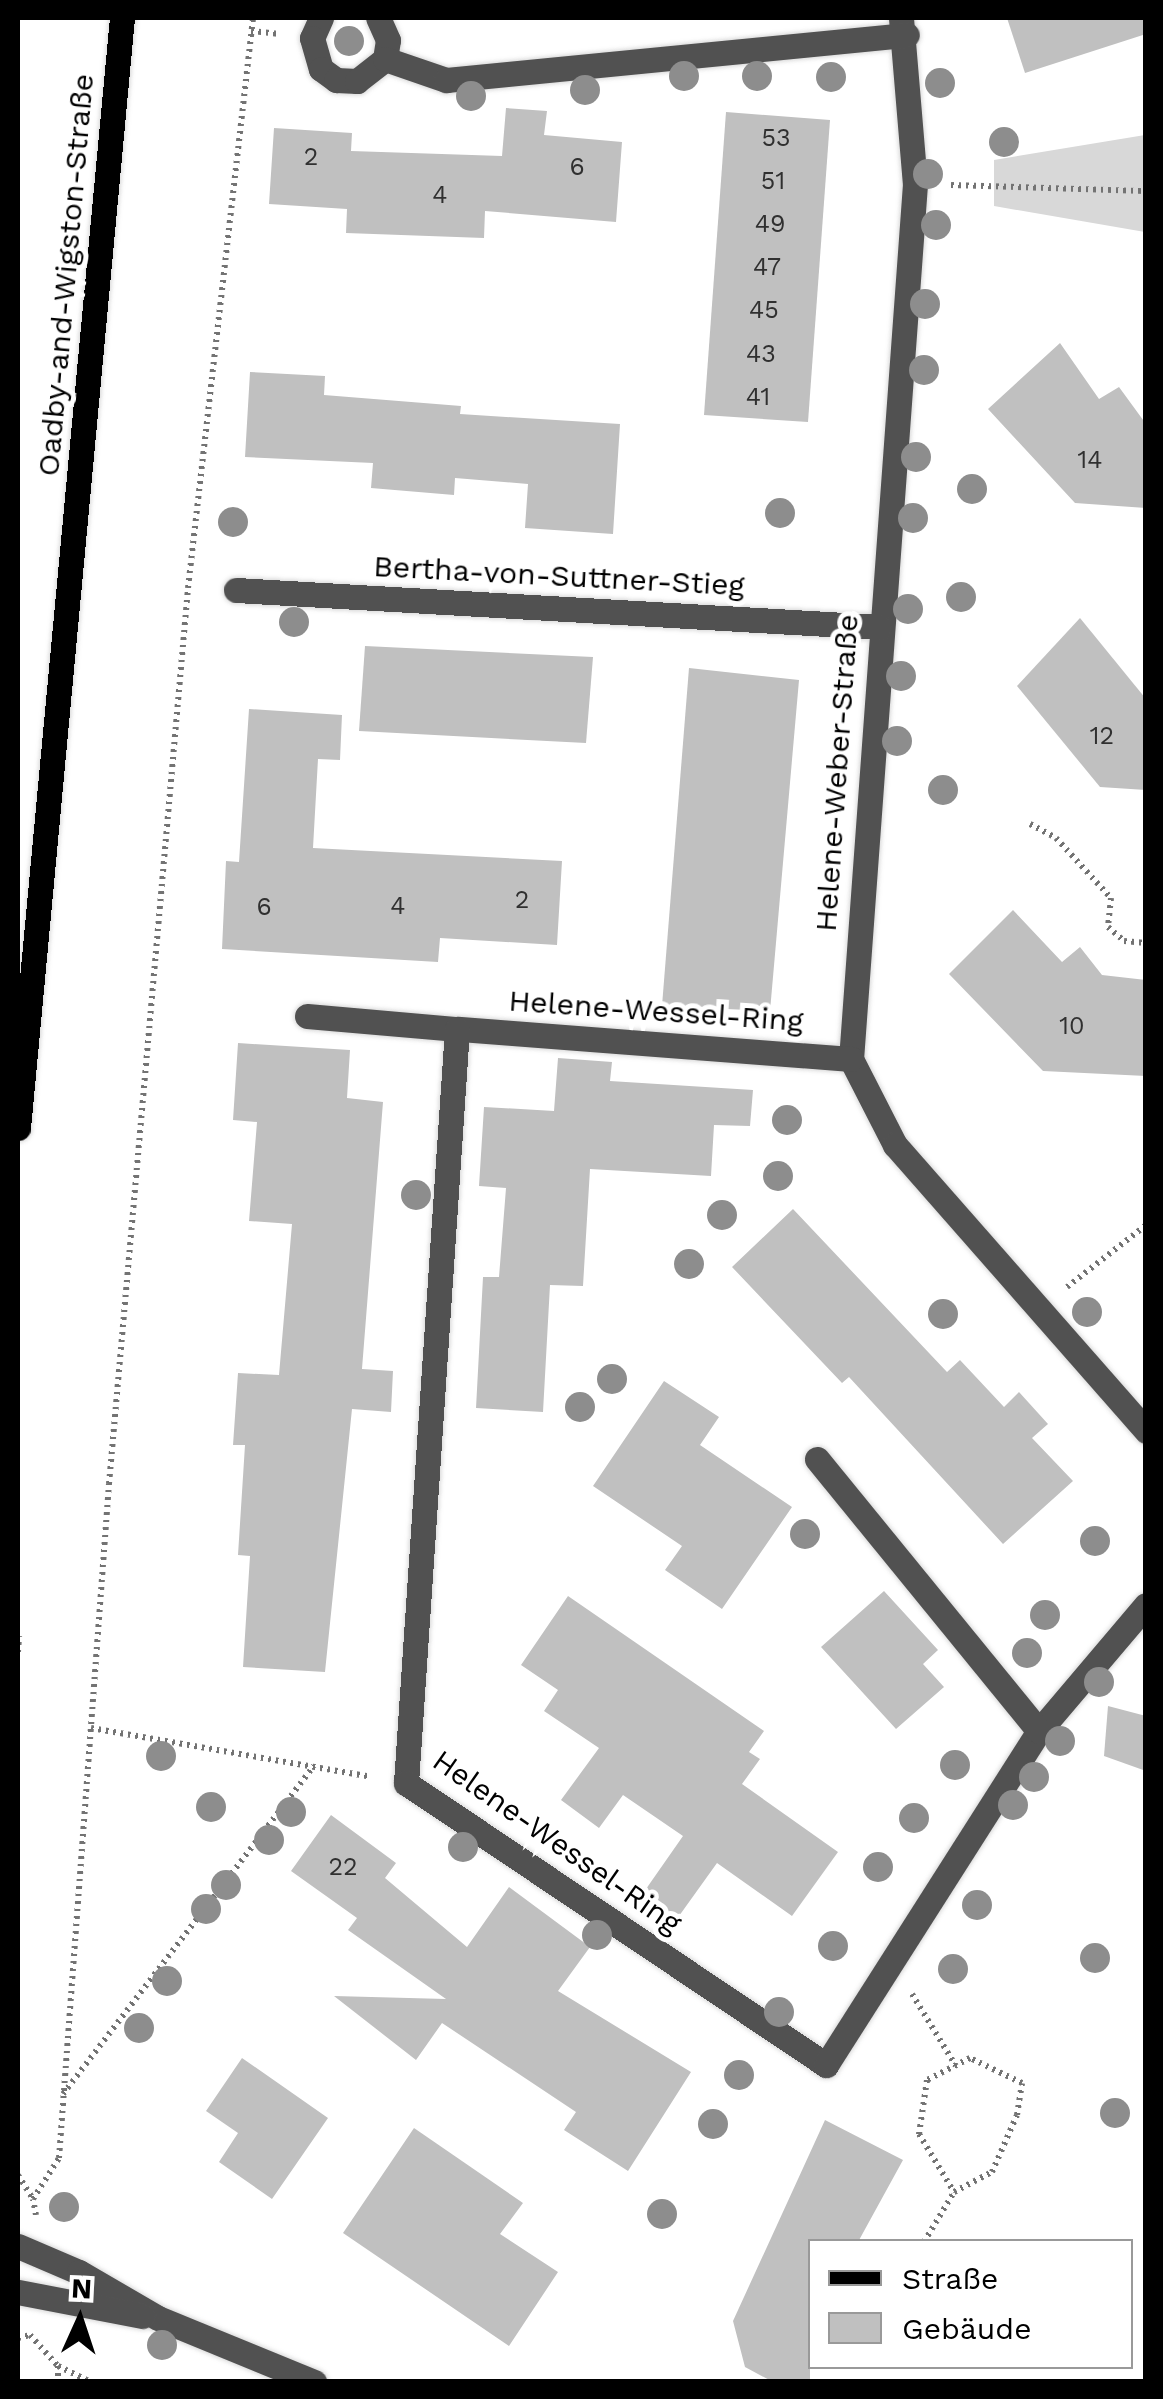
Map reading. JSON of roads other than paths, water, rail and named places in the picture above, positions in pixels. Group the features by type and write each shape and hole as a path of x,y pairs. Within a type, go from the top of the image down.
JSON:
{"main road":[{"name":"Oadby-and-Wigston-Straße","path":"18,1128 123,20"}],"street":[{"path":"321,18 313,52 336,80 369,76 385,60 388,40 378,18"},
{"path":"385,60 446,80 904,26"},
{"name":"Helene-Weber-Straße","path":"851,1059 879,627 914,184 904,26"},
{"name":"Bertha-von-Suttner-Stieg","path":"236,590 879,627"},
{"name":"Helene-Wessel-Ring","path":"308,1016 851,1059"},
{"name":"Helene-Wessel-Ring","path":"457,1029 406,1784 826,2064 1039,1731 1146,1604"},
{"path":"851,1059 895,1146 1146,1431"},
{"path":"817,1459 1039,1731"},
{"path":"18,2246 158,2318 314,2382"},
{"path":"18,2292 158,2318"}]}
